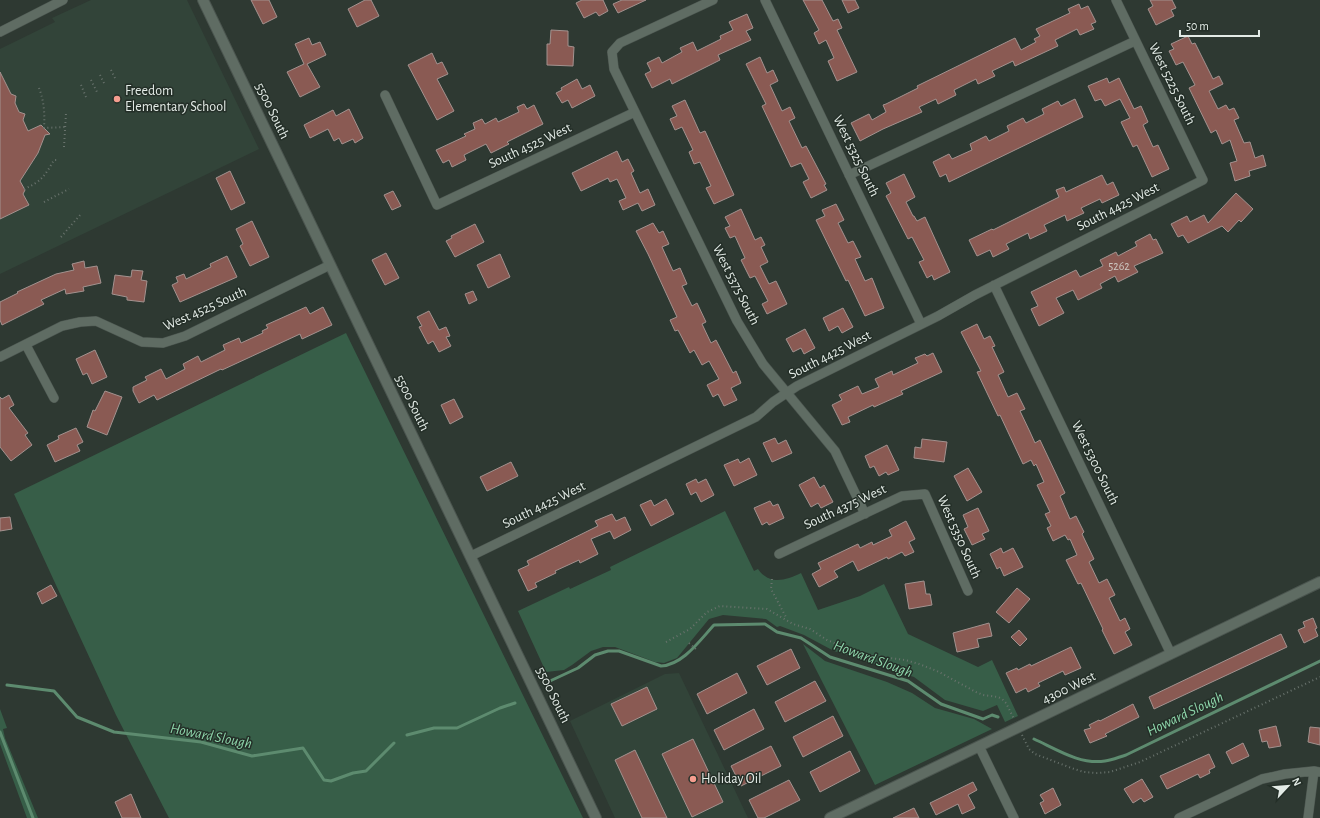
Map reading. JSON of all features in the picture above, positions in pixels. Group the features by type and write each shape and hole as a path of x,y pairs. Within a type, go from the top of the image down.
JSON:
{"main road":[{"name":"5500 South","path":"203,0 596,818"},
{"name":"4300 West","path":"830,818 1320,582"}],"street":[{"path":"0,32 63,0"},
{"name":"West 5375 South","path":"713,0 620,43 612,52 614,69 737,321 763,364 835,451 865,514"},
{"name":"West 5325 South","path":"765,0 921,324"},
{"name":"West 5225 South","path":"1116,0 1203,180"},
{"path":"849,175 1135,41"},
{"name":"South 4525 West","path":"384,95 436,205 635,112"},
{"name":"South 4425 West","path":"471,556 756,417 798,386 1203,180"},
{"name":"West 4525 South","path":"0,357 62,326 80,322 96,321 142,342 163,343 185,336 330,265"},
{"name":"West 5300 South","path":"994,285 1171,654"},
{"path":"26,345 54,398"},
{"name":"South 4375 West","path":"779,554 902,496 925,494"},
{"name":"West 5350 South","path":"925,494 968,591"},
{"path":"979,746 1014,818"},
{"path":"1179,818 1262,779 1286,774 1317,772 1308,818"}],"path":[{"path":"111,70 116,80"},
{"path":"100,75 105,85"},
{"path":"91,80 97,92"},
{"path":"81,85 86,97"},
{"path":"39,88 45,116 44,128 65,127"},
{"path":"64,147 66,113"},
{"path":"24,189 38,183 45,176 54,160 59,160"},
{"path":"44,202 69,189"},
{"path":"61,237 81,214"},
{"path":"772,578 771,589 788,620"},
{"path":"666,642 690,629 707,612 720,606 767,609 793,624 810,630 827,640 860,654 905,660 919,664 937,671 983,695 998,697 1006,703 1014,718"},
{"path":"707,612 708,616"},
{"path":"689,643 697,650"},
{"path":"1023,738 1029,750 1034,754 1074,769 1097,773 1110,772 1140,762 1320,677"}],"shaded area":[{"name":"Freedom Elementary School","path":"91,0 187,0 259,149 0,274 0,49 55,22 52,18"},
{"path":"679,673 748,818 615,818 570,721 665,674"}],"green space":[{"path":"346,333 583,818 169,818 116,715 14,494"},
{"path":"725,511 754,571 758,569 767,578 778,580 789,578 801,573 818,610 860,596 884,584 908,634 978,667 992,660 1018,716 1005,722 997,705 983,711 945,700 914,677 834,651 804,635 780,626 777,627 766,619 723,615 709,619 677,658 664,663 655,662 615,647 603,647 591,651 564,670 546,672 518,611 569,587 570,589 611,570 610,567"},
{"path":"803,644 825,661 887,682 912,693 935,708 974,719 992,729 875,785"},
{"path":"0,709 7,728 3,729 5,738 38,818 27,818 0,744"}],"building":[{"path":"251,0 269,0 277,17 263,24"},
{"path":"365,0 371,0 379,16 357,27 348,9"},
{"path":"582,0 603,0 608,11 599,16 596,12 584,18 576,3"},
{"path":"622,0 646,0 618,13 613,4"},
{"path":"803,0 822,0 833,21 838,19 842,28 837,30 857,72 837,81 828,61 834,58 826,40 819,44 814,33 819,30"},
{"path":"842,0 855,0 859,8 848,13"},
{"path":"1150,0 1172,0 1176,8 1171,10 1174,16 1156,25 1148,9 1153,6"},
{"path":"1079,4 1081,9 1088,6 1096,22 1091,24 1094,29 1080,35 1077,29 1055,40 1058,46 1015,66 1013,61 992,71 995,76 978,84 976,79 954,90 956,95 938,104 936,99 919,107 922,112 860,141 851,123 869,114 872,120 886,112 883,105 918,88 917,86 1015,38 1021,50 1036,42 1034,39 1040,36 1036,29 1070,13 1068,9"},
{"path":"747,14 753,28 746,31 751,40 718,55 720,60 672,84 670,79 652,88 645,74 651,71 647,63 659,57 662,63 682,52 680,48 693,42 697,51 721,39 720,36 733,30 729,22"},
{"path":"551,30 568,31 568,46 574,47 573,66 547,65 547,44 550,44"},
{"path":"1188,36 1192,44 1195,43 1213,79 1219,76 1223,84 1209,91 1218,109 1226,105 1229,110 1234,108 1239,118 1234,120 1244,143 1250,142 1255,158 1263,155 1266,166 1249,171 1250,176 1235,181 1230,163 1237,161 1230,140 1222,144 1216,130 1211,133 1189,88 1195,85 1183,62 1176,65 1169,51 1174,49 1171,44"},
{"path":"309,38 312,45 320,42 326,55 307,64 320,87 300,97 287,72 304,64 295,44"},
{"path":"432,53 437,64 442,62 448,74 437,79 454,111 437,120 408,65"},
{"path":"760,57 767,73 773,70 778,81 770,85 782,111 790,107 795,118 789,121 802,148 806,146 826,184 824,185 827,190 811,198 803,182 809,179 801,163 791,167 762,106 766,104 746,64"},
{"path":"0,72 11,94 16,96 15,103 19,112 25,114 23,120 28,131 41,125 50,134 45,135 38,153 20,181 25,190 23,194 29,205 0,219"},
{"path":"1107,78 1109,83 1119,78 1134,109 1141,106 1148,122 1143,125 1153,147 1158,145 1169,169 1152,177 1137,145 1133,147 1121,122 1130,118 1120,99 1105,106 1101,99 1095,101 1088,86"},
{"path":"577,79 582,89 590,85 595,96 572,108 568,100 562,103 556,93 562,90 561,88"},
{"path":"1075,99 1083,117 949,182 946,174 940,177 933,162 949,154 952,159 972,150 970,144 986,136 989,141 1009,131 1007,126 1023,118 1026,123 1044,114 1042,109 1058,101 1061,106"},
{"path":"685,100 700,133 705,131 734,195 714,204 706,188 711,186 700,162 694,164 689,152 693,150 682,127 675,130 670,119 677,116 672,106"},
{"path":"524,104 527,109 534,105 543,124 507,142 509,144 491,153 486,144 464,155 466,160 452,167 449,160 443,163 436,150 466,136 464,134 475,129 473,123 482,119 485,124 496,118 498,122 519,112 517,107"},
{"path":"349,109 363,138 355,143 353,139 342,144 339,138 334,141 328,129 310,138 304,125 333,110 336,116"},
{"path":"617,151 622,162 628,159 634,171 631,173 640,193 648,189 655,205 642,211 638,203 623,210 619,201 626,198 617,179 610,182 608,178 581,191 572,173"},
{"path":"230,171 245,203 231,210 216,178"},
{"path":"904,174 915,197 906,202 917,221 925,217 950,272 934,280 932,275 927,278 919,262 924,260 912,237 908,239 886,196 891,193 886,183"},
{"path":"1102,175 1107,185 1113,182 1119,195 1102,203 1100,199 1081,208 1084,213 1067,221 1065,215 1044,225 1047,231 1030,239 1028,233 1006,244 1009,249 993,257 990,250 977,256 969,240 992,229 993,230 1059,197 1056,190 1064,187 1066,192"},
{"path":"393,191 401,206 392,210 384,195"},
{"path":"1236,193 1253,209 1241,222 1239,220 1228,232 1222,226 1188,243 1183,235 1178,237 1171,224 1187,216 1190,222 1204,215 1208,223"},
{"path":"836,204 844,220 838,223 848,243 853,241 861,257 855,259 865,281 872,278 884,308 865,316 848,280 846,281 816,220 825,216 822,210"},
{"path":"741,209 755,240 761,237 765,245 761,247 768,262 760,266 769,284 776,281 787,304 767,314 762,304 768,301 755,276 750,278 741,260 745,258 735,236 730,238 725,228 730,226 725,217"},
{"path":"252,221 269,257 250,266 240,246 243,244 236,229"},
{"path":"653,223 659,233 663,231 669,244 662,247 673,271 680,268 687,284 682,286 692,306 697,303 706,322 702,324 711,343 716,340 733,373 736,371 741,383 731,388 737,400 724,406 718,394 713,397 707,385 719,379 709,361 702,365 694,350 690,353 678,330 675,331 670,320 677,317 636,231"},
{"path":"475,224 484,242 455,257 446,241 452,238 451,236"},
{"path":"1150,234 1153,240 1156,239 1163,253 1134,266 1138,272 1118,282 1115,276 1100,284 1102,288 1078,300 1073,290 1056,298 1064,313 1039,326 1031,309 1038,306 1031,292 1076,270 1080,277 1103,266 1100,260 1116,252 1118,256 1137,246 1135,242"},
{"path":"386,253 399,278 385,285 372,260"},
{"path":"500,254 510,277 488,288 477,265"},
{"path":"227,256 237,277 180,302 172,285 178,282 176,277 184,274 186,279 211,267 210,264"},
{"path":"84,261 85,268 97,266 101,283 83,287 84,291 66,294 65,289 41,300 44,304 2,325 0,320 0,302 18,293 17,292 56,274 74,270 72,264"},
{"path":"132,270 143,271 141,280 147,281 144,302 127,300 127,297 112,294 115,275 131,277"},
{"path":"473,291 477,300 469,304 465,294"},
{"path":"306,307 310,314 323,307 332,325 302,339 300,334 222,370 221,369 157,400 154,395 139,403 133,391 133,387 147,380 145,377 161,369 166,379 185,369 183,364 198,356 201,362 225,350 223,345 239,338 241,343 263,333 262,331 268,328 266,325"},
{"path":"843,308 853,327 842,333 838,326 829,331 823,318"},
{"path":"429,311 439,330 446,327 450,336 446,337 451,346 439,352 433,341 428,344 419,327 422,326 417,317"},
{"path":"977,324 984,339 990,336 995,346 992,347 1004,372 998,375 1008,397 1017,393 1025,409 1020,411 1035,443 1040,440 1065,493 1060,496 1070,519 1076,516 1084,532 1082,534 1094,559 1089,562 1099,583 1107,579 1115,595 1109,598 1120,621 1125,618 1130,629 1125,632 1132,645 1114,654 1081,583 1078,584 1066,560 1077,555 1070,539 1068,540 1065,535 1053,541 1047,528 1051,526 1045,514 1050,512 1037,485 1044,482 1036,464 1034,466 1031,460 1023,464 1000,415 998,416 977,372 981,371 961,332"},
{"path":"805,329 815,348 804,354 801,348 793,352 786,339"},
{"path":"95,350 107,377 92,384 87,373 83,375 76,359"},
{"path":"933,353 942,372 901,391 903,394 874,407 873,405 848,417 850,422 842,425 832,405 842,400 839,395 858,386 862,394 879,387 875,379 892,371 893,375 918,363 915,358 925,354 927,356"},
{"path":"105,391 122,397 107,435 87,427 93,410 95,411"},
{"path":"9,395 14,405 9,408 28,433 25,435 32,445 11,461 0,447 0,397 2,399"},
{"path":"454,399 463,417 450,424 441,405"},
{"path":"76,428 83,442 77,445 80,451 55,462 47,445 59,439 58,436"},
{"path":"775,438 778,444 786,440 792,453 772,462 763,443"},
{"path":"922,439 947,442 944,462 914,458 915,447 921,448"},
{"path":"887,445 899,470 888,475 886,472 879,476 874,466 870,468 865,456"},
{"path":"749,458 757,475 734,486 724,465 738,459 740,463"},
{"path":"511,462 518,476 487,491 480,477"},
{"path":"968,468 982,492 967,501 954,476"},
{"path":"814,477 820,488 824,485 833,502 821,508 818,503 811,507 799,485"},
{"path":"696,479 698,483 706,479 714,495 701,502 696,492 691,495 686,484"},
{"path":"666,499 674,514 651,526 640,505 651,500 654,506"},
{"path":"770,501 773,506 778,504 784,518 769,525 767,522 762,525 754,508"},
{"path":"978,508 989,531 982,534 985,539 972,545 964,529 968,527 963,515"},
{"path":"612,514 616,521 625,517 631,530 614,539 610,531 591,539 598,554 580,563 579,560 555,571 556,573 535,583 537,587 528,591 518,570 529,565 527,561 598,526 595,521"},
{"path":"10,517 12,529 0,531 0,518"},
{"path":"906,521 915,539 909,542 914,552 905,556 902,552 888,559 887,557 858,571 853,561 834,571 838,577 819,587 812,574 821,569 818,563 858,544 860,548 872,542 873,545 892,536 889,530"},
{"path":"1001,548 1003,553 1013,548 1023,567 1004,576 1000,567 997,569 990,554"},
{"path":"924,581 926,594 930,594 932,605 909,609 905,584"},
{"path":"51,585 57,596 42,604 37,593"},
{"path":"1017,588 1030,599 1009,623 996,612"},
{"path":"1313,618 1318,636 1304,643 1298,630 1305,627 1303,622"},
{"path":"989,623 992,636 977,639 979,647 957,652 953,633"},
{"path":"1019,630 1027,639 1020,646 1011,637"},
{"path":"1281,634 1287,647 1154,709 1149,697"},
{"path":"1071,647 1081,668 1065,675 1063,671 1038,683 1040,686 1028,692 1026,688 1016,693 1006,673 1017,668 1018,670 1030,664 1031,666"},
{"path":"791,649 800,668 767,685 757,666"},
{"path":"737,673 747,693 707,714 697,694"},
{"path":"815,681 826,701 785,722 775,702"},
{"path":"647,687 657,709 622,726 611,704"},
{"path":"1133,704 1139,717 1105,734 1107,736 1090,743 1084,730 1091,728 1089,725"},
{"path":"754,709 764,729 724,750 714,730"},
{"path":"833,716 843,736 803,757 793,737"},
{"path":"1276,726 1281,746 1269,748 1267,741 1262,742 1259,730"},
{"path":"1310,727 1320,728 1320,745 1308,742"},
{"path":"693,739 723,802 692,817 662,754"},
{"path":"1243,743 1249,756 1232,764 1226,752"},
{"path":"771,746 781,766 741,786 731,766"},
{"path":"635,750 667,818 642,818 615,760"},
{"path":"850,751 860,771 820,792 810,772"},
{"path":"1209,754 1215,767 1209,770 1210,773 1200,778 1198,774 1167,789 1160,776"},
{"path":"1142,779 1153,797 1144,802 1141,798 1133,803 1124,789"},
{"path":"789,780 800,800 764,818 758,818 749,800"},
{"path":"973,782 977,790 968,795 975,808 962,814 958,804 936,815 930,803"},
{"path":"1053,788 1061,805 1045,814 1040,803 1044,801 1040,795"},
{"path":"131,794 141,818 122,818 115,802"},
{"path":"914,808 919,818 893,818"}],"waterway":[{"name":"Howard Slough","path":"550,681 578,668 595,655 608,651 619,651 661,666 669,665 684,657 714,625 765,624 777,632 801,638 830,657 908,681 941,704 983,719 992,715 998,717"},
{"name":"Howard Slough","path":"1034,739 1068,755 1086,761 1096,762 1110,760 1126,755 1320,661"},
{"name":"Howard Slough","path":"7,685 54,691 77,717 114,732 201,742 252,756 303,748 324,780 331,781 353,773 366,771 394,743"},
{"name":"Howard Slough","path":"407,735 434,728 457,728 500,708 515,703"},
{"path":"0,732 33,818"}],"place":[{"name":"Freedom Elementary School","path":"117,99"},
{"name":"Holiday Oil","path":"693,779"}]}
